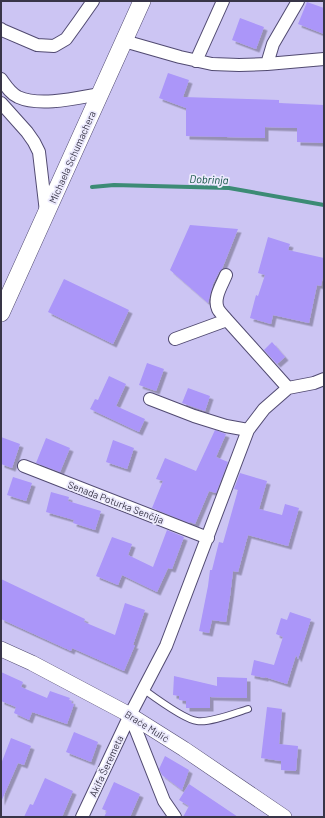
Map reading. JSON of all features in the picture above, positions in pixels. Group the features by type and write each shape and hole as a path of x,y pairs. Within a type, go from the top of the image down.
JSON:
{"main road":[{"name":"Michaela Schumachera","path":"1,313 142,1"}],"street":[{"path":"1,31 38,45 54,46 66,39 92,1"},
{"path":"196,61 223,1"},
{"path":"267,64 273,44 298,1"},
{"path":"124,41 180,57 212,64 267,64 324,58"},
{"path":"1,79 10,91 18,97 33,101 55,101 100,94"},
{"path":"1,103 27,132 39,152 46,214"},
{"path":"226,275 217,296 216,304 218,310 288,388"},
{"path":"175,338 227,320"},
{"path":"175,817 164,801 130,715 166,646 248,430 264,409 288,388 324,379"},
{"path":"150,399 194,416 226,426 248,430"},
{"name":"Senada Poturka Senčija","path":"24,466 208,538"},
{"name":"Braće Mulić","path":"1,649 130,715 184,749 284,817"},
{"name":"Akifa Šeremeta","path":"82,817 130,715"}],"lane":[{"path":"143,689 188,719 197,722 213,720 248,709"}],"building":[{"path":"307,2 324,8 324,34 298,24"},
{"path":"240,18 264,27 256,49 232,40"},
{"path":"168,73 189,80 183,97 279,100 279,103 324,105 324,143 297,142 297,128 265,127 265,138 186,136 186,108 159,98"},
{"path":"190,225 238,229 222,269 213,284 208,303 170,270"},
{"path":"268,237 290,244 288,250 324,258 324,272 321,286 317,285 309,323 273,315 271,324 250,318 256,295 258,296 265,275 258,273"},
{"path":"64,279 129,310 113,344 48,312"},
{"path":"272,342 285,357 277,364 264,350"},
{"path":"147,363 164,369 156,391 139,385"},
{"path":"109,376 126,384 116,406 145,419 139,432 90,409 95,399 98,400"},
{"path":"188,388 210,396 205,411 182,403"},
{"path":"215,430 226,434 216,457 228,462 216,493 209,491 195,524 152,508 163,481 156,479 165,458 196,471"},
{"path":"1,437 20,444 12,468 1,464"},
{"path":"46,438 70,448 60,472 36,463"},
{"path":"113,440 134,448 127,469 106,462"},
{"path":"240,473 267,481 259,509 282,515 285,504 299,508 288,546 248,535 238,572 233,571 226,622 212,620 209,633 199,631 210,570 212,570 219,542 223,543 238,490 234,489"},
{"path":"13,477 32,483 26,501 7,495"},
{"path":"51,492 69,497 68,501 101,511 95,530 73,523 74,520 46,512"},
{"path":"167,530 184,537 172,569 168,568 157,592 122,575 118,585 96,576 112,537 132,544 128,555 153,567"},
{"path":"1,579 85,619 84,622 115,635 125,603 145,610 133,645 135,645 124,671 72,648 71,651 1,619"},
{"path":"290,612 311,619 298,659 296,655 287,684 265,677 251,675 254,660 274,665 283,637 276,634 281,618 287,620"},
{"path":"1,672 23,682 21,687 47,698 50,691 70,698 69,700 72,701 71,703 74,704 67,724 32,712 29,720 14,713 16,707 1,701"},
{"path":"174,676 217,686 217,677 247,678 247,698 210,697 210,708 186,708 186,701 179,700 179,696 173,695"},
{"path":"267,707 282,709 279,744 298,746 296,771 281,770 281,761 261,758"},
{"path":"74,732 98,742 91,762 66,752"},
{"path":"11,738 31,746 24,765 18,763 1,802 1,764"},
{"path":"165,756 189,770 182,790 162,775 159,769"},
{"path":"45,778 73,791 62,817 24,817 30,804 33,805"},
{"path":"114,782 140,794 130,817 104,817 107,811 102,809"},
{"path":"189,784 238,817 183,817 189,806 179,800"}],"waterway":[{"name":"Dobrinja","path":"92,187 114,185 229,188 324,205"}]}
